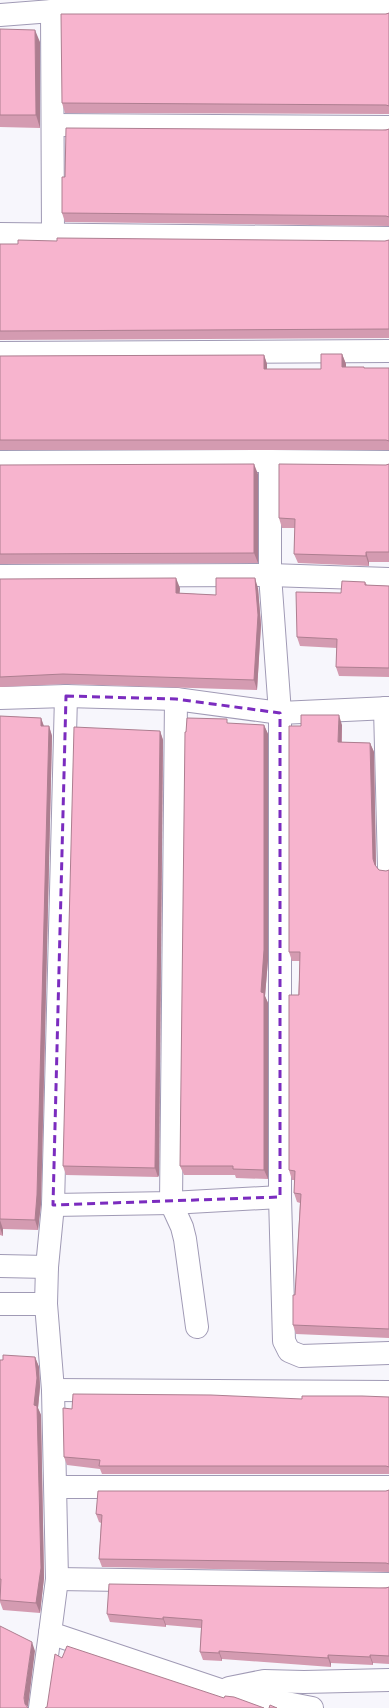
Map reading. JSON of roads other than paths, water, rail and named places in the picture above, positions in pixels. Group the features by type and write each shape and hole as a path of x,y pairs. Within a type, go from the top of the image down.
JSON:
{"street":[{"path":"52,11 53,235"},
{"path":"0,15 52,11 389,11"},
{"path":"53,125 389,127"},
{"path":"0,234 389,238"},
{"path":"0,353 389,351"},
{"path":"270,461 270,576 280,712 280,1197 284,1341 289,1351 301,1356 389,1353"},
{"path":"0,462 389,462"},
{"path":"0,576 270,576 389,579"},
{"path":"0,698 66,696 176,699 280,712 387,708 389,868"},
{"path":"40,1708 58,1579 53,1390 46,1304 47,1267 53,1205 66,696"},
{"path":"176,699 171,1203 182,1227 185,1239 197,1327"},
{"path":"53,1205 171,1203 280,1197"},
{"path":"0,1266 47,1267"},
{"path":"0,1304 46,1304"},
{"path":"53,1390 389,1392"},
{"path":"56,1487 389,1487"},
{"path":"58,1579 389,1584"},
{"path":"50,1633 220,1690 312,1708"},
{"path":"220,1690 264,1681 304,1682 389,1680"}]}
